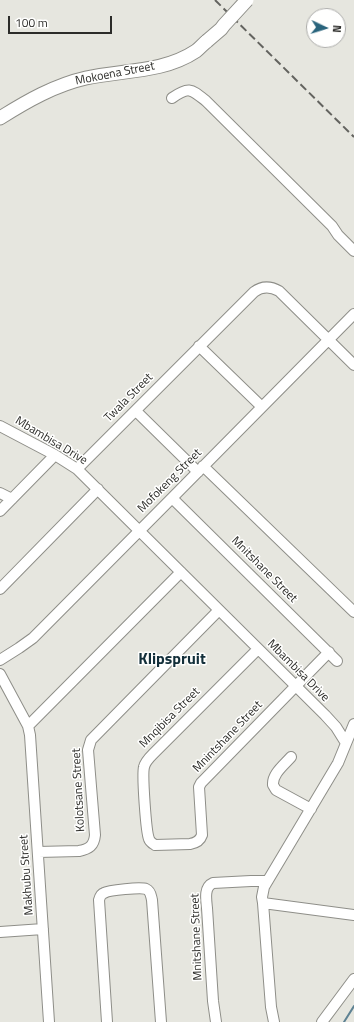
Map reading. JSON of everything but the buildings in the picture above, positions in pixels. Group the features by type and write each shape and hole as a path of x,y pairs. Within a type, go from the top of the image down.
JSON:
{"main road":[{"name":"Mokoena Street","path":"0,118 42,93 62,85 87,78 154,68 171,63 207,41 221,29 247,0"},
{"name":"Mokoena Street","path":"0,109 34,88 57,78 76,73 156,60 194,48"}],"street":[{"path":"172,98 180,92 186,90 193,91 206,100 332,226 338,235 354,251"},
{"path":"332,226 341,231 354,242"},
{"name":"Twala Street","path":"77,469 257,289 266,287 275,288 328,340"},
{"name":"Mofokeng Street","path":"0,660 33,638 354,314"},
{"path":"328,340 354,365"},
{"path":"199,346 262,407"},
{"path":"135,411 189,464 201,469 354,612"},
{"name":"Mbambisa Drive","path":"0,426 77,469 332,723 350,744"},
{"path":"0,511 55,456"},
{"path":"0,589 98,489"},
{"path":"0,493 12,499"},
{"name":"Mnitshane Street","path":"172,498 337,661"},
{"path":"28,726 181,572"},
{"name":"Kolotsane Street","path":"38,852 79,851 85,850 92,846 95,835 88,750 91,740 219,610"},
{"name":"Mnqibisa Street","path":"155,845 149,840 147,829 143,774 145,764 153,754 258,649"},
{"name":"Mnintshane Street","path":"155,845 190,844 195,843 201,838 199,787 201,783 329,652"},
{"name":"Makhubu Street","path":"0,674 28,726 32,746 49,1022"},
{"path":"274,1022 271,1001 263,892 267,881 350,744 354,724"},
{"path":"291,757 275,774 273,778 273,785 276,790 311,809"},
{"name":"Mnitshane Street","path":"216,1022 213,1001 206,893 207,888 213,883 267,881"},
{"path":"107,1022 98,900 102,894 108,891 140,888 149,891 152,900 161,1022"},
{"path":"263,903 354,915"},
{"path":"0,932 43,929"},
{"path":"322,1022 354,979"}],"waterway":[{"path":"344,1022 354,1006"}],"railway":[{"path":"215,0 354,137"}],"district":[{"name":"Klipspruit","path":"172,660"}]}
